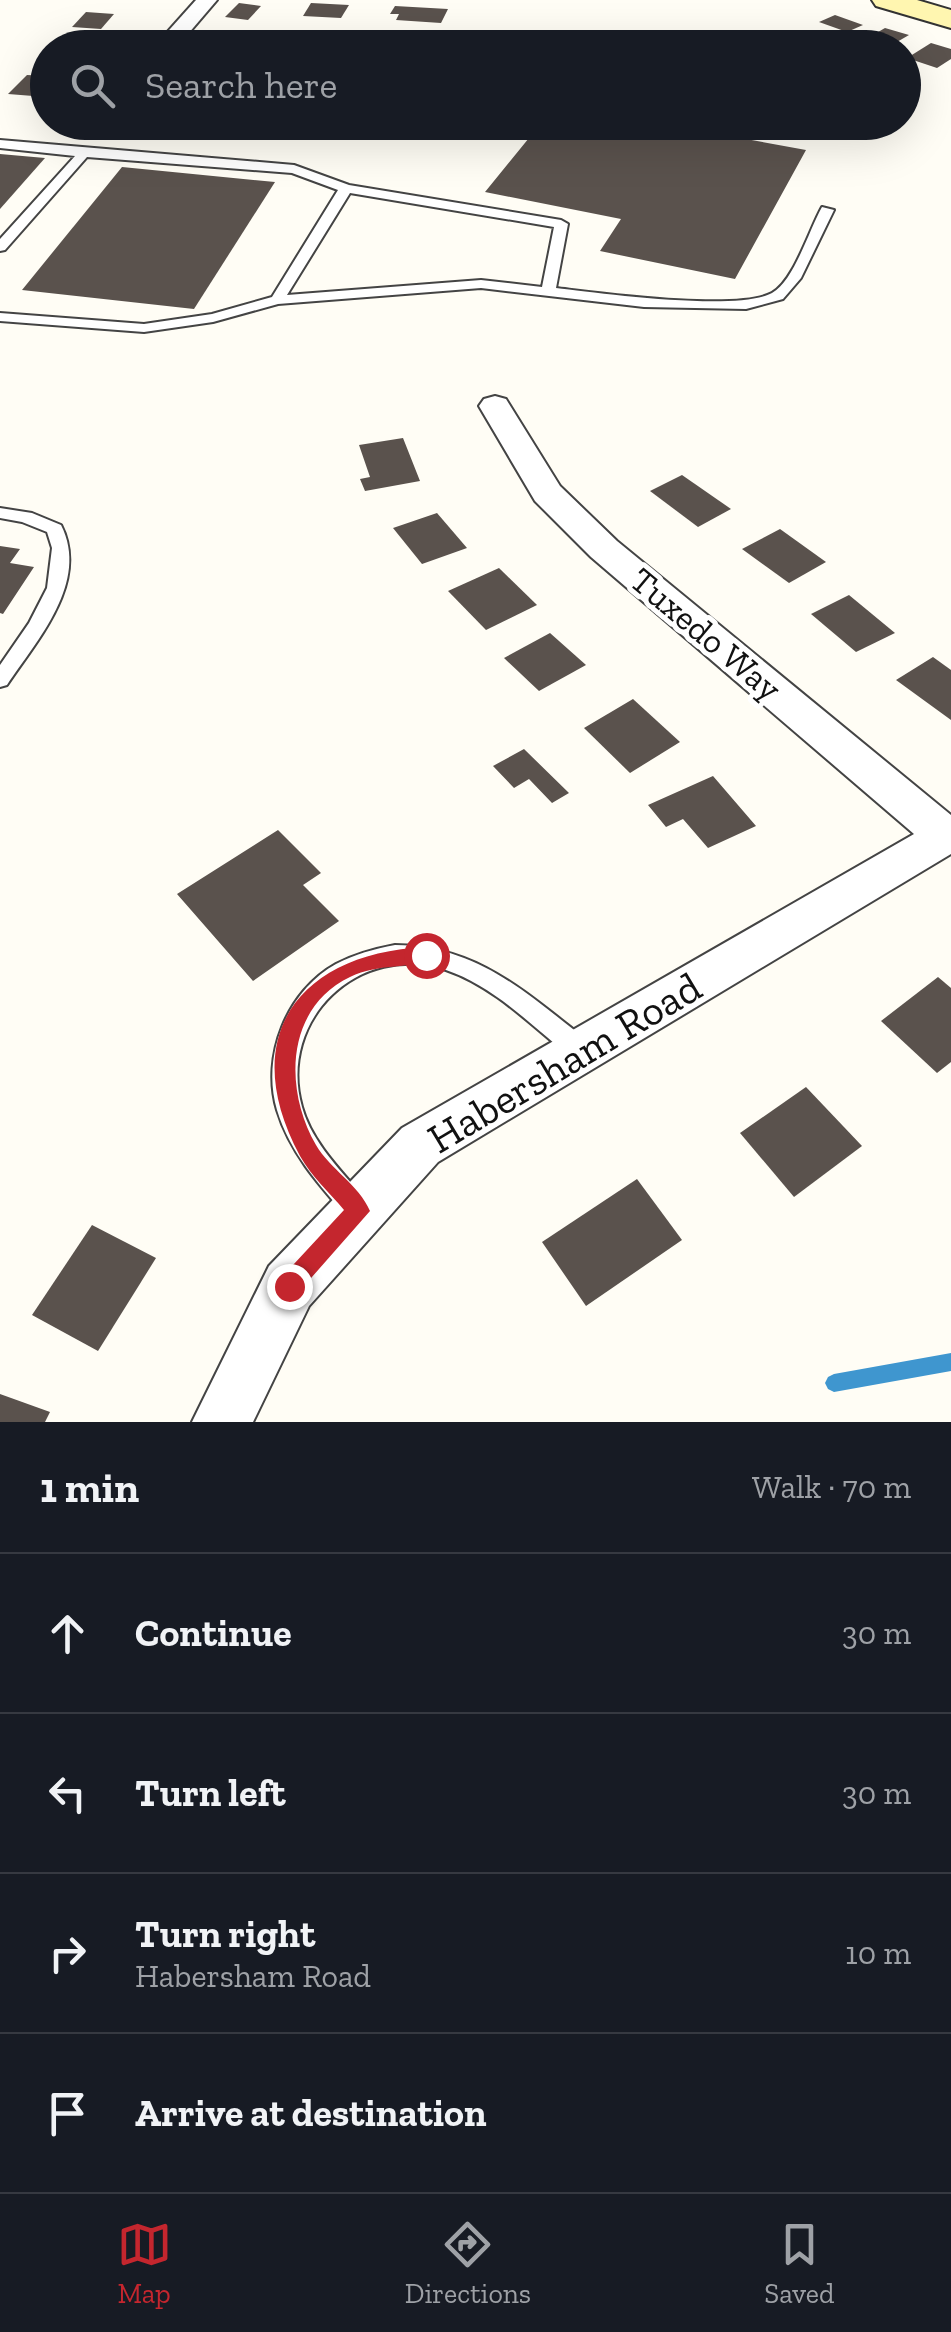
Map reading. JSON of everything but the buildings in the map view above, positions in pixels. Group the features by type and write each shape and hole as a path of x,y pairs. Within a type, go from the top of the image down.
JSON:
{"street":[{"path":"180,30 207,0"},
{"path":"886,0 951,18"},
{"name":"Tuxedo Way","path":"496,406 548,493 604,549 948,834"},
{"name":"Habersham Road","path":"222,1422 289,1286 420,1144 948,834"}],"lane":[{"path":"0,144 294,169 346,188 562,224 548,292"},
{"path":"0,247 84,153"},
{"path":"277,300 346,188"},
{"path":"0,317 144,328 213,318 277,300 481,284 706,307 746,305 778,296 794,278 827,210"},
{"path":"0,512 55,529 63,545 60,580 0,680"},
{"path":"359,1211 309,1152 286,1095 286,1044 304,1003 340,973 386,957 426,955 475,971 581,1050"}],"waterway":[{"path":"834,1383 951,1362"}],"route":[{"path":"289,1286 359,1211 309,1152 286,1095 286,1044 304,1003 340,973 386,957 426,955"}]}
